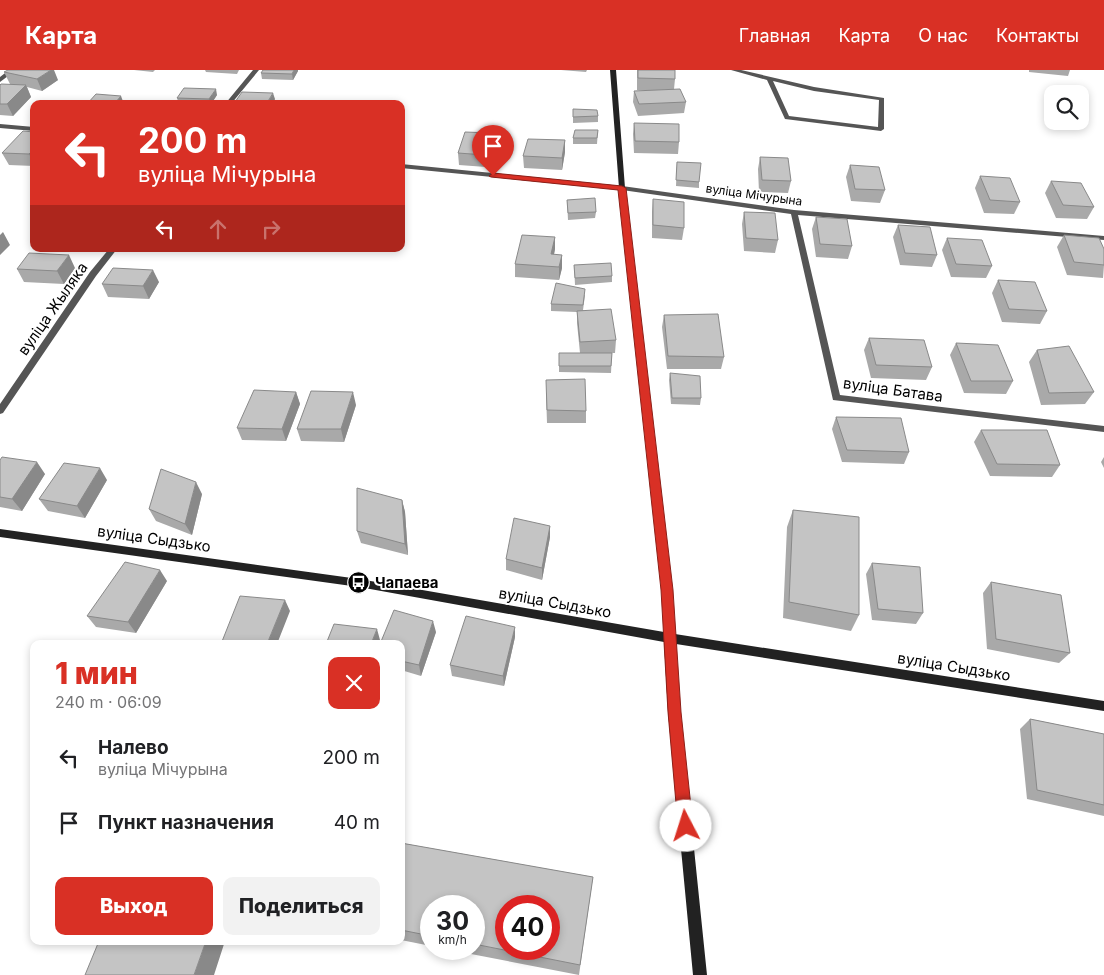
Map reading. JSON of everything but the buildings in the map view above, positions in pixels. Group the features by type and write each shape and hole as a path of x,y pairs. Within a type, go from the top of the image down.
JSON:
{"street":[{"path":"0,80 13,70"},
{"path":"231,100 256,70"},
{"path":"613,70 622,188 670,638 674,712 700,975"},
{"path":"734,70 769,78 814,89 882,99 881,129 787,118 769,78"},
{"path":"0,126 30,130"},
{"name":"вуліца Мічурына","path":"405,166 622,188 794,212 1104,238"},
{"name":"вуліца Батава","path":"794,212 836,398 1104,429"},
{"name":"вуліца Жыляка","path":"0,410 93,274 111,252"},
{"name":"вуліца Сыдзько","path":"0,533 359,583 670,638 1104,706"}],"place":[{"name":"Чапаева","path":"359,583"}],"route":[{"path":"493,176 622,188 667,590 674,712 686,826"}]}
